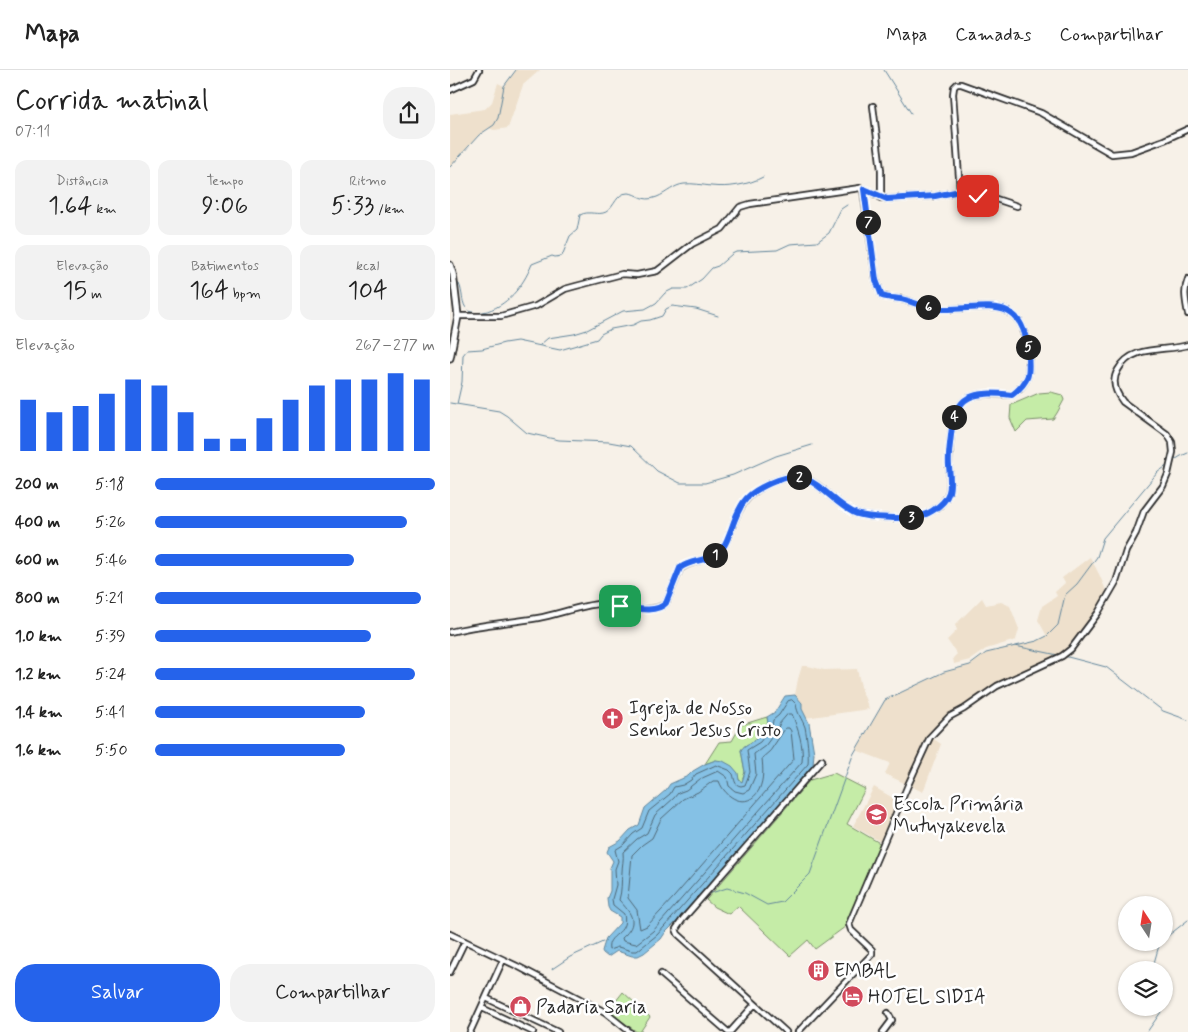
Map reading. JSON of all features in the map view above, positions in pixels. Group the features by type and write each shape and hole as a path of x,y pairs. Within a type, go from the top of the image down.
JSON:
{"street":[{"path":"450,90 474,80 479,70"},
{"path":"960,191 953,94 954,87 957,84 1041,113 1112,154 1131,152 1188,129"},
{"path":"873,106 881,170 881,198"},
{"path":"458,316 501,316 536,306 565,289 622,274 637,275 657,271 692,244 722,229 740,207 757,203 850,189 864,189 887,199 926,197 960,191 1017,206"},
{"path":"450,632 473,626 539,618 597,604 647,609 663,607 680,568 719,552 726,542 738,510 746,497 779,480 794,477 807,479 814,482 850,510 871,517 900,518 920,516 931,512 946,499 951,486 949,466 952,431 954,416 958,406 971,397 980,394 990,392 1012,395 1023,386 1030,371 1026,330 1018,317 1000,308 940,309 882,296 876,280 864,189"},
{"path":"450,265 453,274 458,316 450,358"},
{"path":"1188,279 1185,287 1185,297 1188,314"},
{"path":"798,1032 872,954 851,930 849,924 930,737 949,717 997,686 1058,658 1071,649 1098,613 1116,582 1126,551 1136,533 1144,511 1168,474 1174,452 1170,438 1156,425 1123,402 1115,387 1115,375 1121,364 1134,355 1188,345"},
{"path":"786,1032 678,934 676,929 822,760"},
{"path":"450,934 605,1012 630,1032"},
{"path":"450,970 465,941"},
{"path":"470,1032 503,960"},
{"path":"661,974 729,1032 755,1004"},
{"path":"486,998 558,1032"},
{"path":"482,1008 533,1032"},
{"path":"883,1032 892,1020 888,1014"}],"shaded area":[{"path":"516,70 540,70 523,85 508,128 494,130 489,128 479,135 450,167 450,114 485,109 492,102 498,83 504,86"},
{"path":"1090,557 1108,595 1098,613 1071,649 1062,656 1008,680 949,717 931,737 941,744 923,792 885,774 890,763 856,750 885,700 944,672 970,665 986,653 1037,641 1047,636 1038,620 1042,606 1057,596 1055,592 1065,583 1062,578"},
{"path":"982,598 986,605 1001,602 1010,606 1019,629 1016,640 986,649 970,660 954,664 953,658 957,654 947,640 957,630 955,625"},
{"path":"802,666 824,670 857,669 862,691 869,709 805,718 802,703 795,695"},
{"name":"Escola Primária Mutuyakevela","path":"874,787 900,802 881,842 853,826"}],"green space":[{"path":"1051,392 1062,395 1064,400 1053,419 1027,421 1016,432 1010,418 1011,405 1039,393"},
{"path":"767,717 768,723 757,738 741,750 745,772 742,782 739,780 734,769 728,765 716,760 705,764 719,742 732,741 741,725"},
{"path":"834,773 865,789 847,824 883,845 849,924 815,949 808,940 790,956 738,906 729,914 714,907 706,900 810,780"},
{"path":"623,992 650,1017 640,1032 637,1032 608,1011"}],"water":[{"path":"795,695 802,703 802,709 809,723 814,753 813,765 661,939 638,956 617,951 608,957 602,951 606,938 620,923 620,917 610,911 608,907 610,868 613,861 607,852 609,847 620,841 630,830 639,825 645,808 666,790 670,784 688,776 705,764 716,760 723,761 732,766 742,782 745,772 741,750 755,740 768,723 767,717 775,712 785,696"}],"waterway":[{"path":"450,167 479,135 494,125 498,118 504,86 516,70"},
{"path":"884,70 911,113"},
{"path":"456,283 459,284 464,305 468,310 477,313 492,309 507,300 519,288 532,264 552,256 562,256 570,236 577,230 580,215 606,212 621,195 631,193 652,199 680,185 731,186 744,184 763,177"},
{"path":"540,345 548,338 587,330 623,311 645,309 656,303 665,293 673,289 687,289 702,279 712,268 718,266 736,252 777,250 790,244 817,242 829,233 841,209 847,205"},
{"path":"457,404 462,382 463,355 467,350 482,349 517,341 560,350 597,339 601,334 611,329 633,325 662,316 666,309 672,306 696,309 718,316"},
{"path":"450,403 499,411 527,433 559,440 609,442 631,446 657,471 680,483 705,483 733,475 776,456 812,445"},
{"path":"1173,461 1188,453"},
{"path":"708,894 727,888 745,893 767,905 782,902 810,874 853,755 885,700 944,672 970,665 986,653 1037,641 1047,636 1058,625 1065,595 1077,584 1097,557 1103,538 1158,472 1168,465"},
{"path":"1015,646 1058,655"},
{"path":"1064,656 1106,667 1163,711 1188,720"},
{"path":"1173,932 1188,920"},
{"path":"552,969 570,957 605,941"},
{"path":"1155,961 1157,951"},
{"path":"1147,1032 1158,1016"}],"place":[{"name":"Igreja de Nosso Senhor Jesus Cristo","path":"613,718"},
{"name":"Escola Primária Mutuyakevela","path":"877,814"},
{"name":"EMBAL","path":"818,970"},
{"name":"HOTEL SIDIA","path":"852,996"},
{"name":"Padaria Saria","path":"520,1006"}],"route":[{"path":"620,606 647,609 663,607 680,568 714,556 719,552 726,542 738,510 746,497 779,480 794,477 807,479 814,482 850,510 871,517 909,518 920,516 931,512 946,499 951,486 949,455 954,416 958,406 971,397 980,394 990,392 1012,395 1023,386 1030,371 1026,330 1018,317 1000,308 940,309 898,298 882,296 876,280 864,189 887,199 935,196 960,191 978,196"}]}
